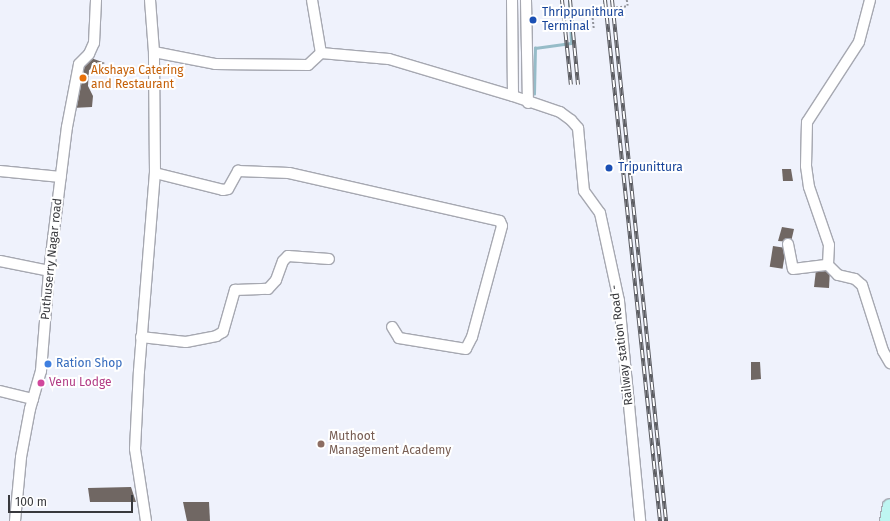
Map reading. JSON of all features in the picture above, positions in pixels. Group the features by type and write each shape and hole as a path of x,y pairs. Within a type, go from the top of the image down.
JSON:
{"main road":[{"path":"887,521 890,506"}],"street":[{"name":"Puthuserry Nagar road","path":"15,521 21,457 33,399 41,371 49,271 67,127 80,64 89,54 94,43 96,0"},
{"path":"146,521 135,449 141,337 155,173 154,52 150,0"},
{"path":"312,0 321,54"},
{"path":"512,0 513,96"},
{"path":"154,52 216,64 308,65 321,54 389,59 513,96 528,103 526,0"},
{"path":"870,0 859,42 811,115 806,127 809,188 829,245 828,265 838,275 855,279 862,285 883,352 890,363"},
{"name":"Railway station Road -","path":"528,103 560,112 578,128 584,191 600,213 619,301 640,521"},
{"path":"0,170 60,177"},
{"path":"155,173 223,190 228,189 238,171 289,173 500,221 502,226 472,338 466,349 399,338 392,326"},
{"path":"788,244 793,269 828,265"},
{"path":"141,337 186,342 216,336 223,332 235,290 268,289 276,280 283,261 288,256 329,259"},
{"path":"0,261 49,271"},
{"path":"0,391 33,399"}],"path":[{"path":"594,29 592,10 628,6 627,0"}],"building":[{"name":"Akshaya Catering and Restaurant","path":"91,58 105,63 89,70 88,86 93,96 92,107 72,108 81,68"},
{"path":"782,169 791,169 793,181 783,181"},
{"path":"782,227 794,229 791,242 778,241"},
{"path":"773,246 786,248 783,269 770,267"},
{"path":"830,269 829,288 814,287 816,270"},
{"path":"751,362 760,362 761,379 751,380"},
{"path":"131,487 136,502 90,502 88,488"},
{"path":"183,502 209,502 210,521 187,521"}],"waterway":[{"path":"534,94 535,48 571,43 569,0"}],"railway":[{"path":"562,0 571,85"},
{"path":"570,0 578,85"},
{"path":"605,0 660,521"},
{"path":"612,0 666,521"}],"place":[{"name":"Thrippunithura Terminal","path":"533,20"},
{"name":"Akshaya Catering and Restaurant","path":"83,78"},
{"name":"Tripunittura","path":"609,168"},
{"name":"Ration Shop","path":"48,364"},
{"name":"Venu Lodge","path":"41,383"},
{"name":"Muthoot Management Academy","path":"321,444"}]}
